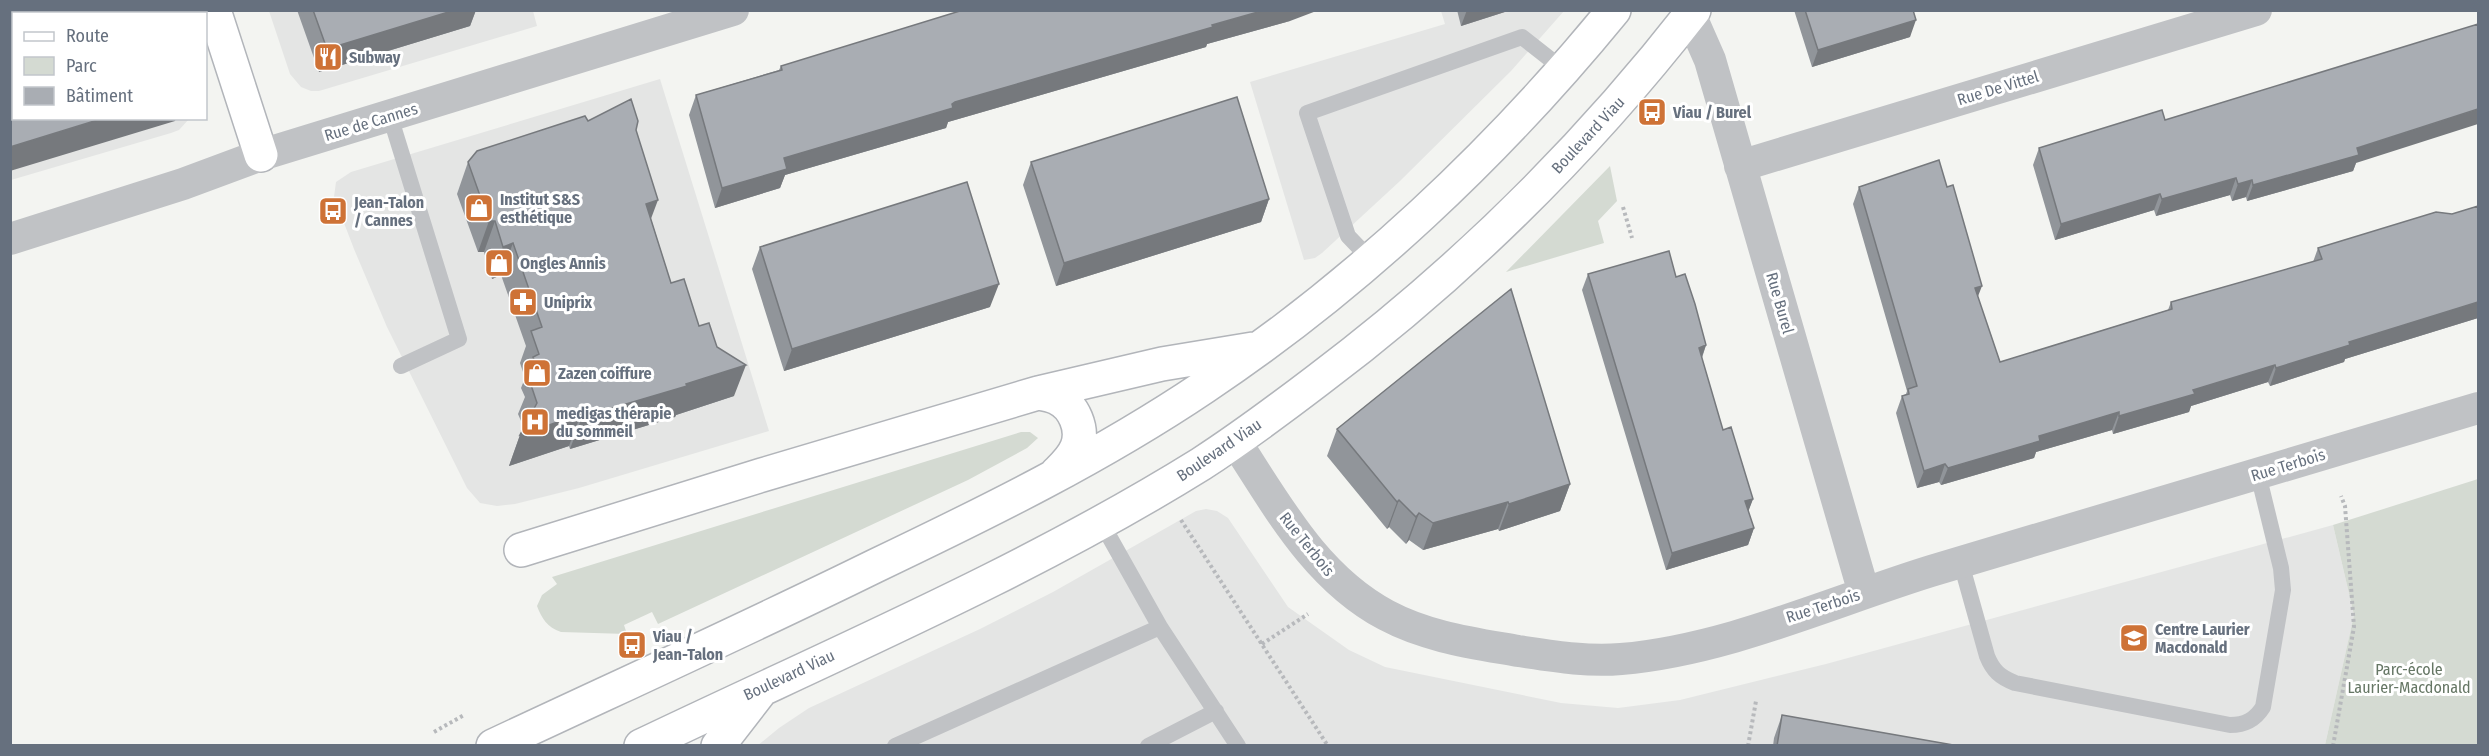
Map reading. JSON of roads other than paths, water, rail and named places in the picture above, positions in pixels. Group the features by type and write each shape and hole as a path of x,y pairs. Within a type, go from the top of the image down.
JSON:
{"main road":[{"path":"214,10 261,155"},
{"path":"493,746 534,737 1053,477 1196,392 1257,348 1370,259 1456,181 1564,70 1614,10"},
{"name":"Boulevard Viau","path":"641,746 1002,574 1101,522 1195,467 1234,441 1383,330 1503,224 1660,56 1691,12"},
{"path":"521,550 1038,393 1162,364 1257,348"},
{"path":"1038,393 1056,397 1066,404 1077,420 1080,434 1076,449 1070,459 1053,477"},
{"path":"718,746 764,687"}],"street":[{"name":"Rue de Cannes","path":"10,238 183,184 261,155 733,10"},
{"name":"Rue De Vittel","path":"1740,166 2256,10"},
{"name":"Rue Burel","path":"1691,12 1710,60 1864,593"},
{"name":"Rue Terbois","path":"1234,441 1288,522 1324,568 1353,594 1385,614 1419,630 1440,636 1550,656 1578,659 1622,659 1683,649 1722,639 1961,563 2478,408"}],"lane":[{"path":"1370,259 1348,236 1307,113 1522,37 1564,70"},
{"path":"390,116 459,339 401,366"},
{"path":"1961,563 1987,656 2002,678 2015,683 2230,725 2246,723 2259,714 2264,707 2283,590 2281,568 2258,474"},
{"path":"1101,522 1160,627 1238,746"},
{"path":"895,746 1160,627"},
{"path":"1148,746 1216,711"}],"place":[{"name":"Subway","path":"328,57"},
{"name":"Viau / Burel","path":"1652,112"},
{"name":"Institut S&S esthétique","path":"479,208"},
{"name":"Jean-Talon / Cannes","path":"333,211"},
{"name":"Ongles Annis","path":"499,263"},
{"name":"Uniprix","path":"523,302"},
{"name":"Zazen coiffure","path":"537,373"},
{"name":"medigas thérapie du sommeil","path":"535,422"},
{"name":"Centre Laurier Macdonald","path":"2134,638"},
{"name":"Viau / Jean-Talon","path":"632,645"}],"park label":[{"name":"Parc-école Laurier-Macdonald","path":"2409,678"}]}
